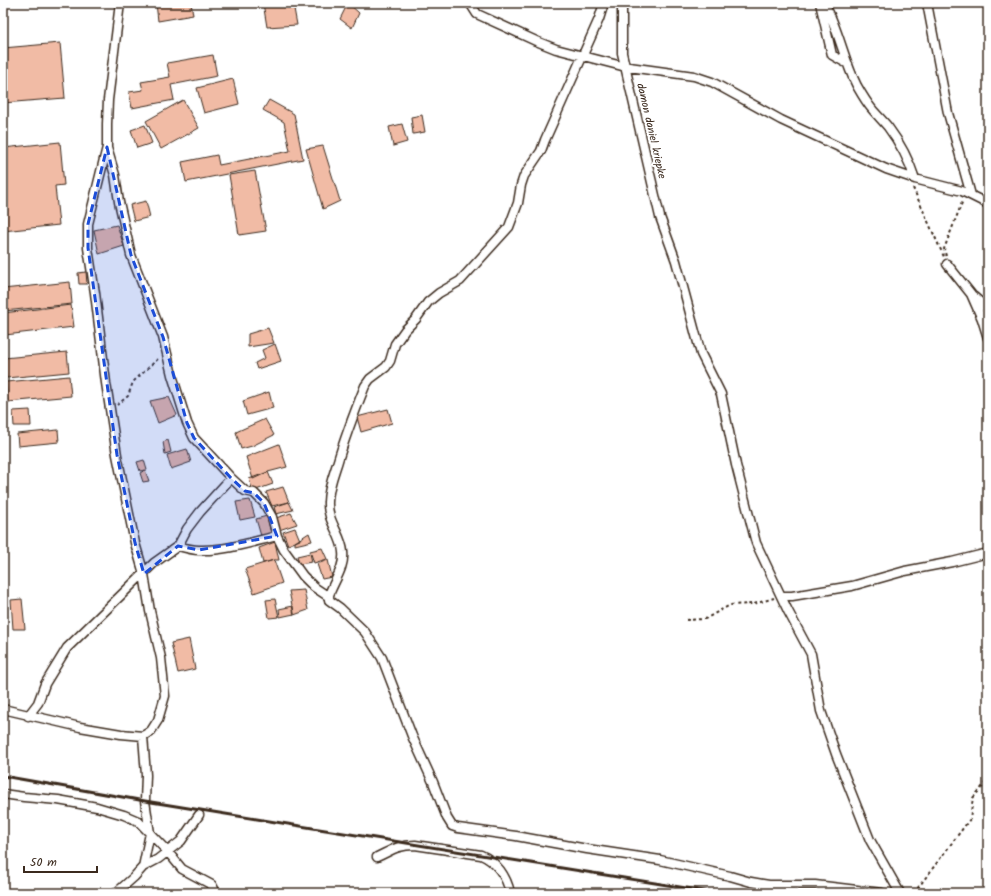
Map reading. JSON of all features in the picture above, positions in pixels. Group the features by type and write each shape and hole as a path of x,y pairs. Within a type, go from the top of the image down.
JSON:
{"street":[{"path":"3,709 80,727 143,736 151,731 158,720 165,696 161,658 117,455 88,248 88,224 107,147 108,100 120,3"},
{"path":"470,3 477,14 556,49 625,67 694,76 712,82 781,120 886,169 968,194 988,204"},
{"path":"329,598 343,562 343,551 328,510 331,481 341,449 367,381 386,367 390,362 395,344 404,330 416,319 428,302 439,293 460,281 509,227 518,203 524,176 541,151 599,19 604,3"},
{"name":"damon daniel kriepke","path":"622,3 622,53 660,217 676,261 701,354 721,394 736,465 756,543 811,654 821,711 836,754 870,840 900,893"},
{"path":"820,3 832,55 848,64"},
{"path":"824,3 830,13 857,85 870,108 887,126 899,143 911,167 915,179"},
{"path":"927,3 948,113 968,194"},
{"path":"107,147 115,175 119,202 131,255 163,337 180,403 194,438 231,478 245,491 254,492 264,503 272,516 277,536 284,550 303,576 365,632 382,658 412,736 433,782 447,818 452,826 660,860 769,885 815,885 882,893"},
{"path":"947,264 971,294 988,309"},
{"path":"971,294 982,319 988,338"},
{"path":"28,716 38,703 45,684 67,648 154,563 178,546 187,529 200,512 231,478"},
{"path":"178,546 199,550 218,549 277,536"},
{"path":"781,596 792,596 852,586 905,571 988,553"},
{"path":"143,736 146,775 145,801 150,833 143,867"},
{"path":"3,794 24,798 58,800 97,807 138,821 182,869 212,885 216,893"},
{"path":"116,893 134,878 143,867 168,852 181,841 199,815"},
{"path":"377,857 404,845 415,845 481,855 488,858 498,867 508,884 510,893"}],"path":[{"path":"915,179 913,188 947,264"},
{"path":"947,264 944,249 968,194"},
{"path":"110,411 128,396 133,382 167,351"},
{"path":"686,620 705,619 730,605 754,604 781,596"},
{"path":"3,617 9,616"},
{"path":"914,893 970,819 973,798 988,780"}],"highlighted area":[{"path":"107,147 131,255 163,337 187,423 194,438 231,478 245,491 254,493 264,503 277,536 199,550 178,546 144,574 135,543 117,455 88,248 88,224"}],"building":[{"path":"156,3 191,3 193,15 158,21"},
{"path":"263,3 293,3 297,25 267,27"},
{"path":"348,3 359,13 352,28 340,19"},
{"path":"60,43 65,98 3,103 3,48"},
{"path":"213,55 217,76 171,85 174,100 132,108 129,92 143,90 141,82 170,77 167,63"},
{"path":"233,79 239,104 204,113 197,88"},
{"path":"183,100 199,128 161,149 146,121"},
{"path":"269,100 294,114 303,159 186,182 182,162 217,155 219,165 290,151 284,122 263,110"},
{"path":"422,115 425,132 413,134 411,117"},
{"path":"402,124 407,142 393,146 389,127"},
{"path":"145,125 152,143 137,148 131,130"},
{"path":"60,142 64,185 55,186 59,225 3,231 3,148"},
{"path":"323,146 340,201 323,209 306,149"},
{"path":"255,171 266,231 239,235 229,175"},
{"path":"146,201 150,217 134,221 130,205"},
{"path":"117,225 124,246 99,254 94,230"},
{"path":"86,272 87,284 79,284 78,273"},
{"path":"70,282 72,304 4,311 3,289"},
{"path":"71,305 74,327 5,335 3,313"},
{"path":"268,328 274,343 248,347 248,334"},
{"path":"275,344 281,361 257,369 255,363 265,358 262,350"},
{"path":"67,352 69,372 6,378 4,358"},
{"path":"69,376 71,396 8,402 6,382"},
{"path":"269,392 273,408 247,415 243,401"},
{"path":"169,397 177,415 158,423 150,401"},
{"path":"388,409 392,423 361,432 357,417"},
{"path":"30,410 31,426 14,426 13,411"},
{"path":"265,419 274,435 252,446 241,449 236,432"},
{"path":"58,430 59,442 18,446 17,434"},
{"path":"168,440 171,452 165,454 163,442"},
{"path":"279,444 287,467 268,472 253,479 246,457"},
{"path":"187,449 191,462 171,469 167,455"},
{"path":"144,460 147,470 140,471 137,462"},
{"path":"145,470 149,481 143,482 140,473"},
{"path":"268,472 273,484 253,491 249,479"},
{"path":"283,487 289,502 272,506 266,492"},
{"path":"250,500 255,517 240,520 236,502"},
{"path":"289,502 293,510 276,514 274,507"},
{"path":"291,513 297,524 279,530 276,518"},
{"path":"267,516 271,533 261,536 256,519"},
{"path":"295,528 300,540 288,545 283,532"},
{"path":"309,533 312,541 295,545 295,542"},
{"path":"275,542 279,560 263,563 259,548"},
{"path":"322,548 327,559 314,563 310,551"},
{"path":"310,553 312,562 299,564 297,556"},
{"path":"274,560 282,583 254,593 245,569"},
{"path":"328,560 332,577 322,579 317,564"},
{"path":"304,590 308,610 294,615 289,591"},
{"path":"22,599 25,629 13,629 11,600"},
{"path":"275,599 279,617 269,618 266,600"},
{"path":"293,606 294,614 280,617 279,609"},
{"path":"189,639 195,669 178,673 171,643"}],"railway":[{"path":"3,776 145,801 717,893"}]}
